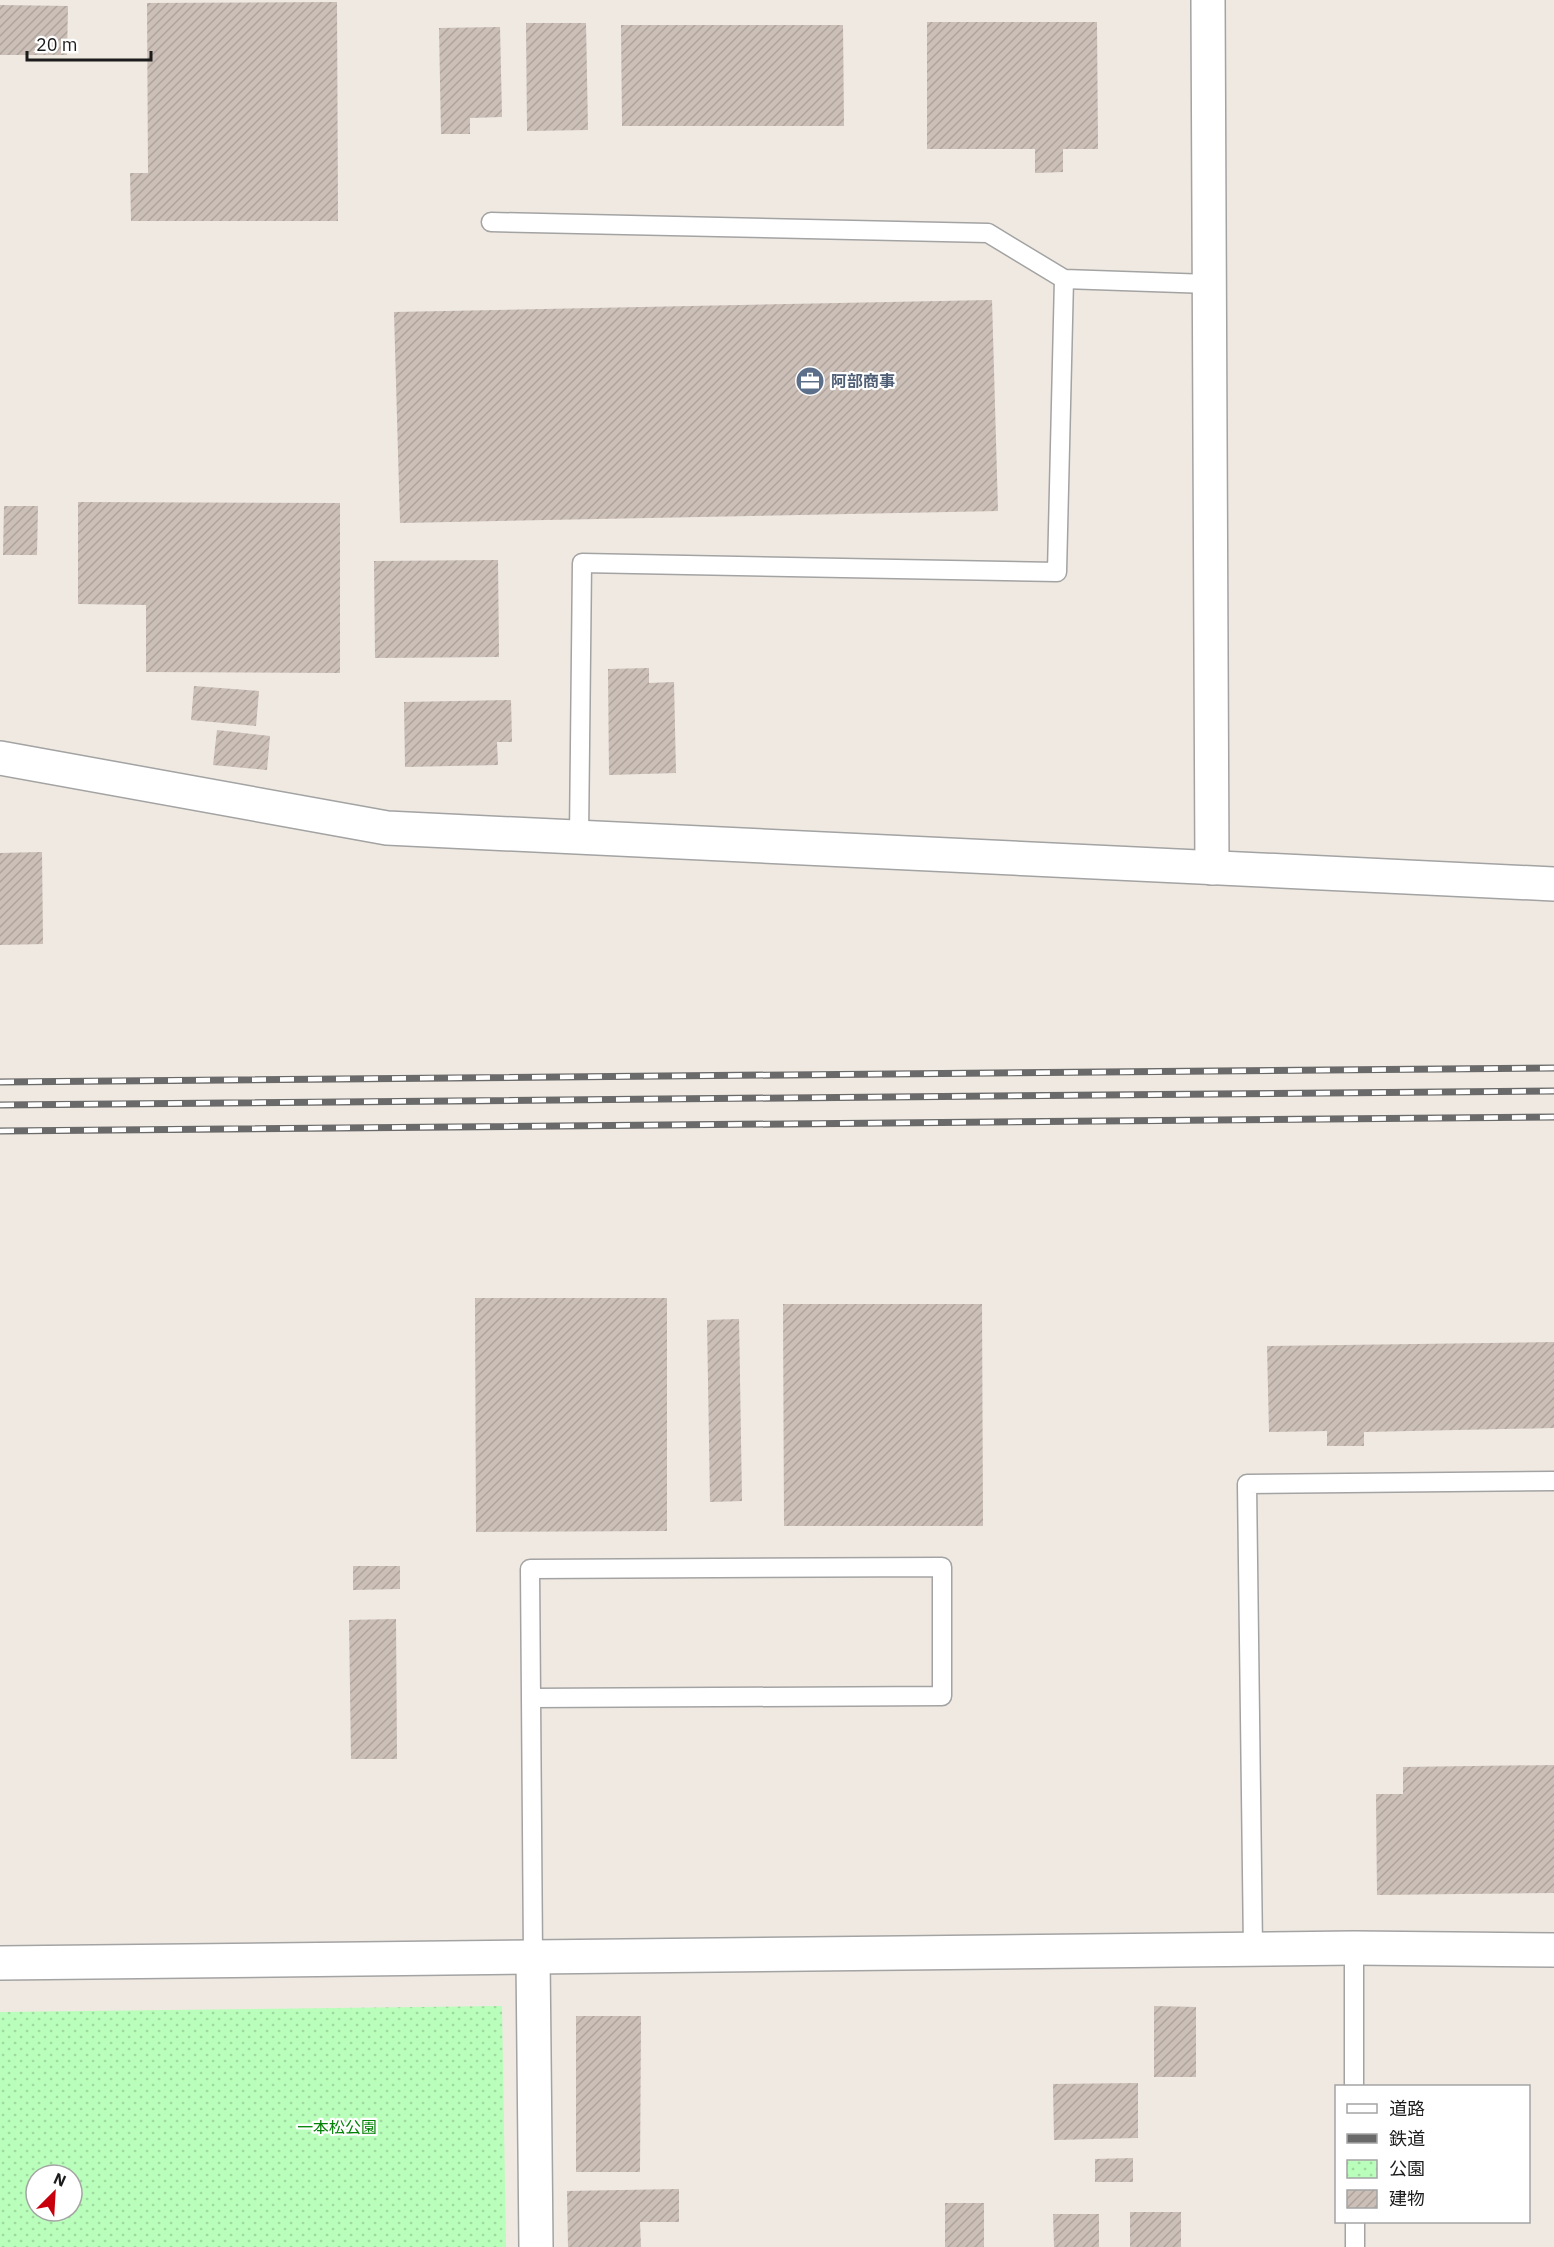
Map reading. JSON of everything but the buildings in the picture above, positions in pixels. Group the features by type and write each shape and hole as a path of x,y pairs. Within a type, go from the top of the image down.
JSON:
{"street":[{"path":"1208,0 1212,868"},
{"path":"0,758 387,828 1554,884"},
{"path":"0,1963 1354,1947 1554,1950"},
{"path":"533,1957 536,2247"}],"lane":[{"path":"491,222 988,233 1064,279 1209,284"},
{"path":"579,837 582,563 1057,572 1064,279"},
{"path":"1253,1949 1247,1484 1554,1481"},
{"path":"531,1698 942,1696 942,1567 530,1569 533,1957"},
{"path":"1354,1947 1354,2085"},
{"path":"1355,2223 1355,2247"}],"green space":[{"name":"一本松公園","path":"502,2006 506,2247 0,2247 0,2012"}],"railway":[{"path":"0,1082 1554,1068"},
{"path":"0,1105 1554,1091"},
{"path":"0,1131 1554,1117"}],"place":[{"name":"阿部商事","path":"810,381"}]}
